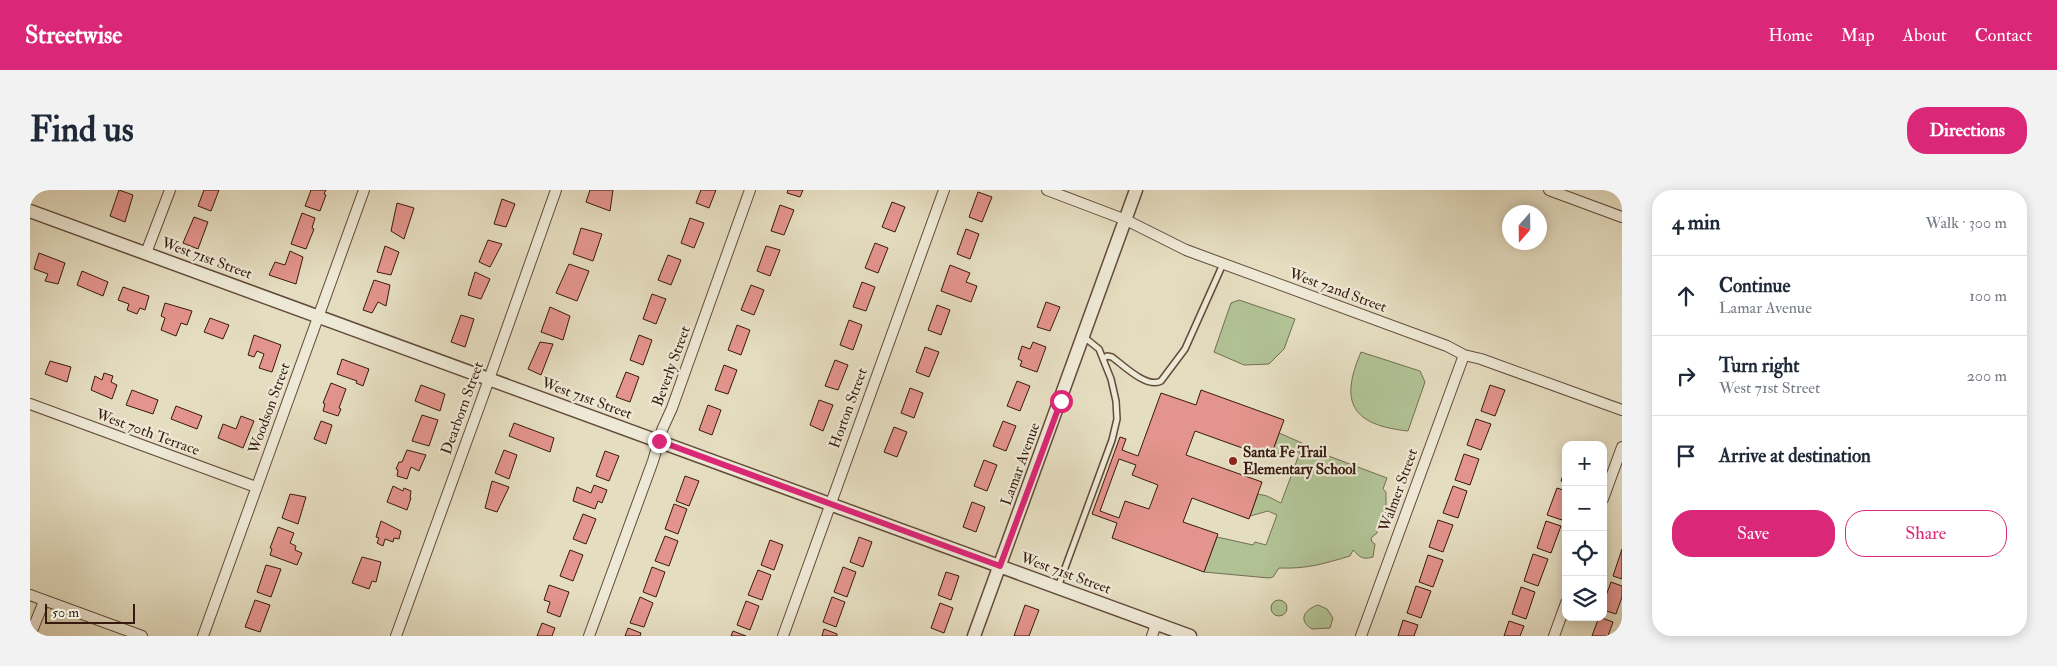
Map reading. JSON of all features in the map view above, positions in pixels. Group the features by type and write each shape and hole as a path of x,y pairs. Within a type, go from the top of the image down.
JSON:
{"street":[{"path":"146,253 170,190"},
{"name":"Woodson Street","path":"202,636 364,190"},
{"name":"Dearborn Street","path":"396,636 556,190"},
{"name":"Beverly Street","path":"589,636 750,190"},
{"name":"Horton Street","path":"783,636 944,190"},
{"name":"West 72nd Street","path":"1047,190 1126,220 1186,250 1447,346 1464,355 1482,358 1622,410"},
{"name":"Lamar Avenue","path":"974,636 1084,338 1136,190"},
{"path":"1549,190 1622,217"},
{"name":"West 71st Street","path":"30,211 1000,566 1058,588 1154,630 1190,636"},
{"name":"Walmer Street","path":"1361,636 1464,355"},
{"name":"West 70th Terrace","path":"30,404 256,487"},
{"path":"1607,488 1622,447"},
{"path":"30,595 142,636"},
{"path":"30,636 44,601"},
{"path":"1554,636 1562,614"}],"lane":[{"path":"1104,358 1107,356 1112,357 1145,381 1157,383 1161,381 1185,349 1223,263"},
{"path":"1058,588 1115,433 1117,419 1116,401 1104,358 1099,349 1084,338"}],"green space":[{"path":"1239,300 1295,319 1284,349 1269,364 1244,365 1214,352 1231,303"},
{"path":"1361,352 1420,371 1425,382 1408,431 1374,423 1363,417 1355,408 1351,398 1351,385"},
{"path":"1279,433 1302,443 1302,446 1387,478 1383,489 1386,492 1386,512 1380,518 1377,533 1371,538 1375,544 1373,557 1362,557 1353,550 1350,556 1323,564 1298,568 1279,568 1273,577 1269,578 1204,572 1217,537 1253,545 1255,542 1266,545 1277,515 1268,511 1250,516 1258,494 1281,503 1300,452 1284,452 1271,455"},
{"path":"1276,600 1282,600 1287,605 1285,614 1276,616 1271,611 1271,605"},
{"path":"1318,605 1327,609 1333,618 1330,628 1312,629 1307,626 1304,615 1309,609"}],"building":[{"path":"119,190 133,195 125,222 110,216"},
{"path":"204,190 219,190 211,211 198,206"},
{"path":"311,190 326,190 320,211 305,206"},
{"path":"590,190 613,190 610,211 586,202"},
{"path":"701,190 716,190 709,208 696,203"},
{"path":"788,190 803,190 800,197 787,193"},
{"path":"978,192 992,197 982,222 969,217"},
{"path":"502,199 515,204 506,227 494,224"},
{"path":"892,202 905,207 895,232 882,227"},
{"path":"397,203 414,208 404,239 391,231"},
{"path":"780,205 794,210 784,235 771,231"},
{"path":"302,213 315,218 312,228 314,229 306,249 291,244"},
{"path":"194,217 208,222 198,249 183,243"},
{"path":"690,218 704,223 694,248 681,243"},
{"path":"581,228 602,234 593,261 573,254"},
{"path":"966,229 979,234 970,259 957,254"},
{"path":"488,240 502,244 490,267 479,262"},
{"path":"875,243 888,248 878,273 865,268"},
{"path":"385,246 399,252 391,275 377,272"},
{"path":"766,246 780,250 770,276 757,271"},
{"path":"290,251 303,257 296,284 269,275 275,262 285,265"},
{"path":"39,253 65,263 58,284 45,281 48,274 34,269"},
{"path":"668,255 681,260 671,285 658,280"},
{"path":"569,264 589,271 577,301 556,293"},
{"path":"950,265 970,273 966,282 977,286 971,302 941,291"},
{"path":"82,271 108,282 103,296 77,285"},
{"path":"475,272 490,279 481,299 468,295"},
{"path":"374,280 390,285 386,306 378,302 372,313 363,310"},
{"path":"862,282 875,287 866,311 853,307"},
{"path":"751,285 764,290 754,315 741,310"},
{"path":"123,287 149,296 145,310 140,308 137,314 127,310 129,304 118,300"},
{"path":"652,294 666,299 656,324 643,319"},
{"path":"1046,302 1060,307 1050,331 1037,327"},
{"path":"165,303 192,311 187,325 181,323 176,336 161,330 165,318 161,316"},
{"path":"937,305 950,310 941,335 928,330"},
{"path":"550,307 570,316 563,340 541,332"},
{"path":"461,315 474,319 465,347 451,342"},
{"path":"210,318 229,325 223,339 204,332"},
{"path":"849,320 862,325 853,350 840,345"},
{"path":"737,325 750,330 741,355 728,350"},
{"path":"254,335 281,345 272,372 259,368 264,354 257,351 254,357 248,355"},
{"path":"639,335 652,340 643,365 630,360"},
{"path":"540,342 553,344 541,375 528,369"},
{"path":"1033,342 1046,347 1037,372 1020,366 1022,361 1018,359 1022,346 1030,349"},
{"path":"925,347 939,352 929,377 916,372"},
{"path":"342,359 369,369 363,386 356,383 357,381 337,374"},
{"path":"835,360 848,365 838,390 825,386"},
{"path":"50,361 71,367 67,382 45,374"},
{"path":"724,365 737,370 728,394 715,390"},
{"path":"626,372 639,377 630,402 616,397"},
{"path":"104,373 113,376 111,382 117,385 112,399 91,390 95,376 102,380"},
{"path":"1017,381 1030,386 1020,411 1007,406"},
{"path":"331,383 346,389 338,416 323,411 325,404 323,403"},
{"path":"421,385 445,394 440,411 415,401"},
{"path":"1490,385 1505,390 1495,416 1481,411"},
{"path":"910,388 923,393 914,418 901,413"},
{"path":"132,390 158,400 153,414 126,405"},
{"name":"Santa Fe Trail Elementary School","path":"1201,390 1284,420 1270,458 1195,431 1186,455 1262,482 1249,519 1192,498 1183,522 1218,534 1204,572 1112,538 1117,523 1092,514 1120,437 1126,439 1122,450 1138,456 1161,393 1196,405","holes":["1119,459 1136,465 1132,475 1158,485 1149,509 1125,501 1119,518 1100,511"]},
{"path":"819,400 833,405 823,431 810,425"},
{"path":"708,405 721,410 712,435 699,430"},
{"path":"176,406 202,416 197,429 171,419"},
{"path":"422,415 438,420 429,446 412,441"},
{"path":"241,416 254,421 243,448 218,438 223,424 236,429"},
{"path":"1476,419 1491,424 1481,450 1467,445"},
{"path":"321,421 332,425 326,444 314,439"},
{"path":"1003,421 1016,426 1006,451 993,446"},
{"path":"514,423 554,438 550,452 509,436"},
{"path":"894,427 907,432 897,457 884,452"},
{"path":"407,450 426,455 419,471 411,467 407,479 397,476 398,470 396,469 399,462 402,462"},
{"path":"504,450 517,455 509,479 495,473"},
{"path":"605,451 619,456 609,481 596,476"},
{"path":"1464,454 1479,459 1470,485 1455,480"},
{"path":"984,460 997,465 987,491 974,486"},
{"path":"685,476 699,481 689,506 676,501"},
{"path":"492,481 509,487 497,512 485,508"},
{"path":"594,485 607,490 602,503 598,501 595,509 573,501 577,487 591,493"},
{"path":"393,486 403,491 404,488 411,491 407,510 387,502"},
{"path":"1453,486 1467,491 1458,518 1443,513"},
{"path":"1557,488 1562,490 1562,520 1547,515"},
{"path":"290,494 306,497 298,524 282,518"},
{"path":"972,502 985,507 976,532 963,527"},
{"path":"674,504 687,509 678,534 665,529"},
{"path":"583,514 596,519 586,544 573,539"},
{"path":"1438,520 1453,525 1443,552 1429,547"},
{"path":"381,521 401,531 399,539 394,538 393,542 385,539 383,546 377,543 379,538 376,537"},
{"path":"1546,521 1561,526 1551,553 1537,548"},
{"path":"278,527 294,533 290,543 296,546 295,550 302,553 297,565 270,555 272,549 270,548"},
{"path":"665,536 678,541 669,566 655,561"},
{"path":"859,537 872,542 863,567 850,562"},
{"path":"770,540 783,545 774,570 761,565"},
{"path":"1622,549 1622,579 1613,576"},
{"path":"570,550 583,555 573,581 560,576"},
{"path":"1533,554 1548,559 1538,586 1524,581"},
{"path":"1428,555 1443,560 1433,587 1419,582"},
{"path":"362,557 381,562 376,582 372,581 369,589 352,583"},
{"path":"266,565 281,569 271,597 257,592"},
{"path":"652,567 665,572 656,597 643,592"},
{"path":"843,567 856,572 847,597 834,592"},
{"path":"758,570 771,575 762,600 748,595"},
{"path":"946,572 959,576 951,600 938,595"},
{"path":"1611,582 1622,586 1622,597 1616,614 1607,611 1607,593"},
{"path":"549,585 569,592 560,617 547,612 550,602 544,600"},
{"path":"1416,586 1431,591 1421,618 1407,613"},
{"path":"1521,587 1535,592 1526,619 1512,614"},
{"path":"640,597 653,603 644,627 630,623"},
{"path":"832,597 845,602 836,627 823,622"},
{"path":"255,600 270,605 260,632 245,627"},
{"path":"746,601 759,606 750,630 737,625"},
{"path":"940,603 953,608 944,633 931,628"},
{"path":"1025,605 1039,610 1029,636 1014,636"},
{"path":"1403,620 1418,625 1414,636 1398,636"},
{"path":"1607,620 1613,622 1608,636 1592,636 1598,621"},
{"path":"1509,621 1524,626 1520,636 1504,636"},
{"path":"542,623 555,628 552,636 537,636"},
{"path":"628,628 641,633 640,636 625,636"},
{"path":"824,629 837,634 837,636 822,636"},
{"path":"733,631 746,636 731,636"}],"place":[{"name":"Santa Fe Trail Elementary School","path":"1233,461"}],"route":[{"path":"659,441 1000,566 1061,401"}]}
